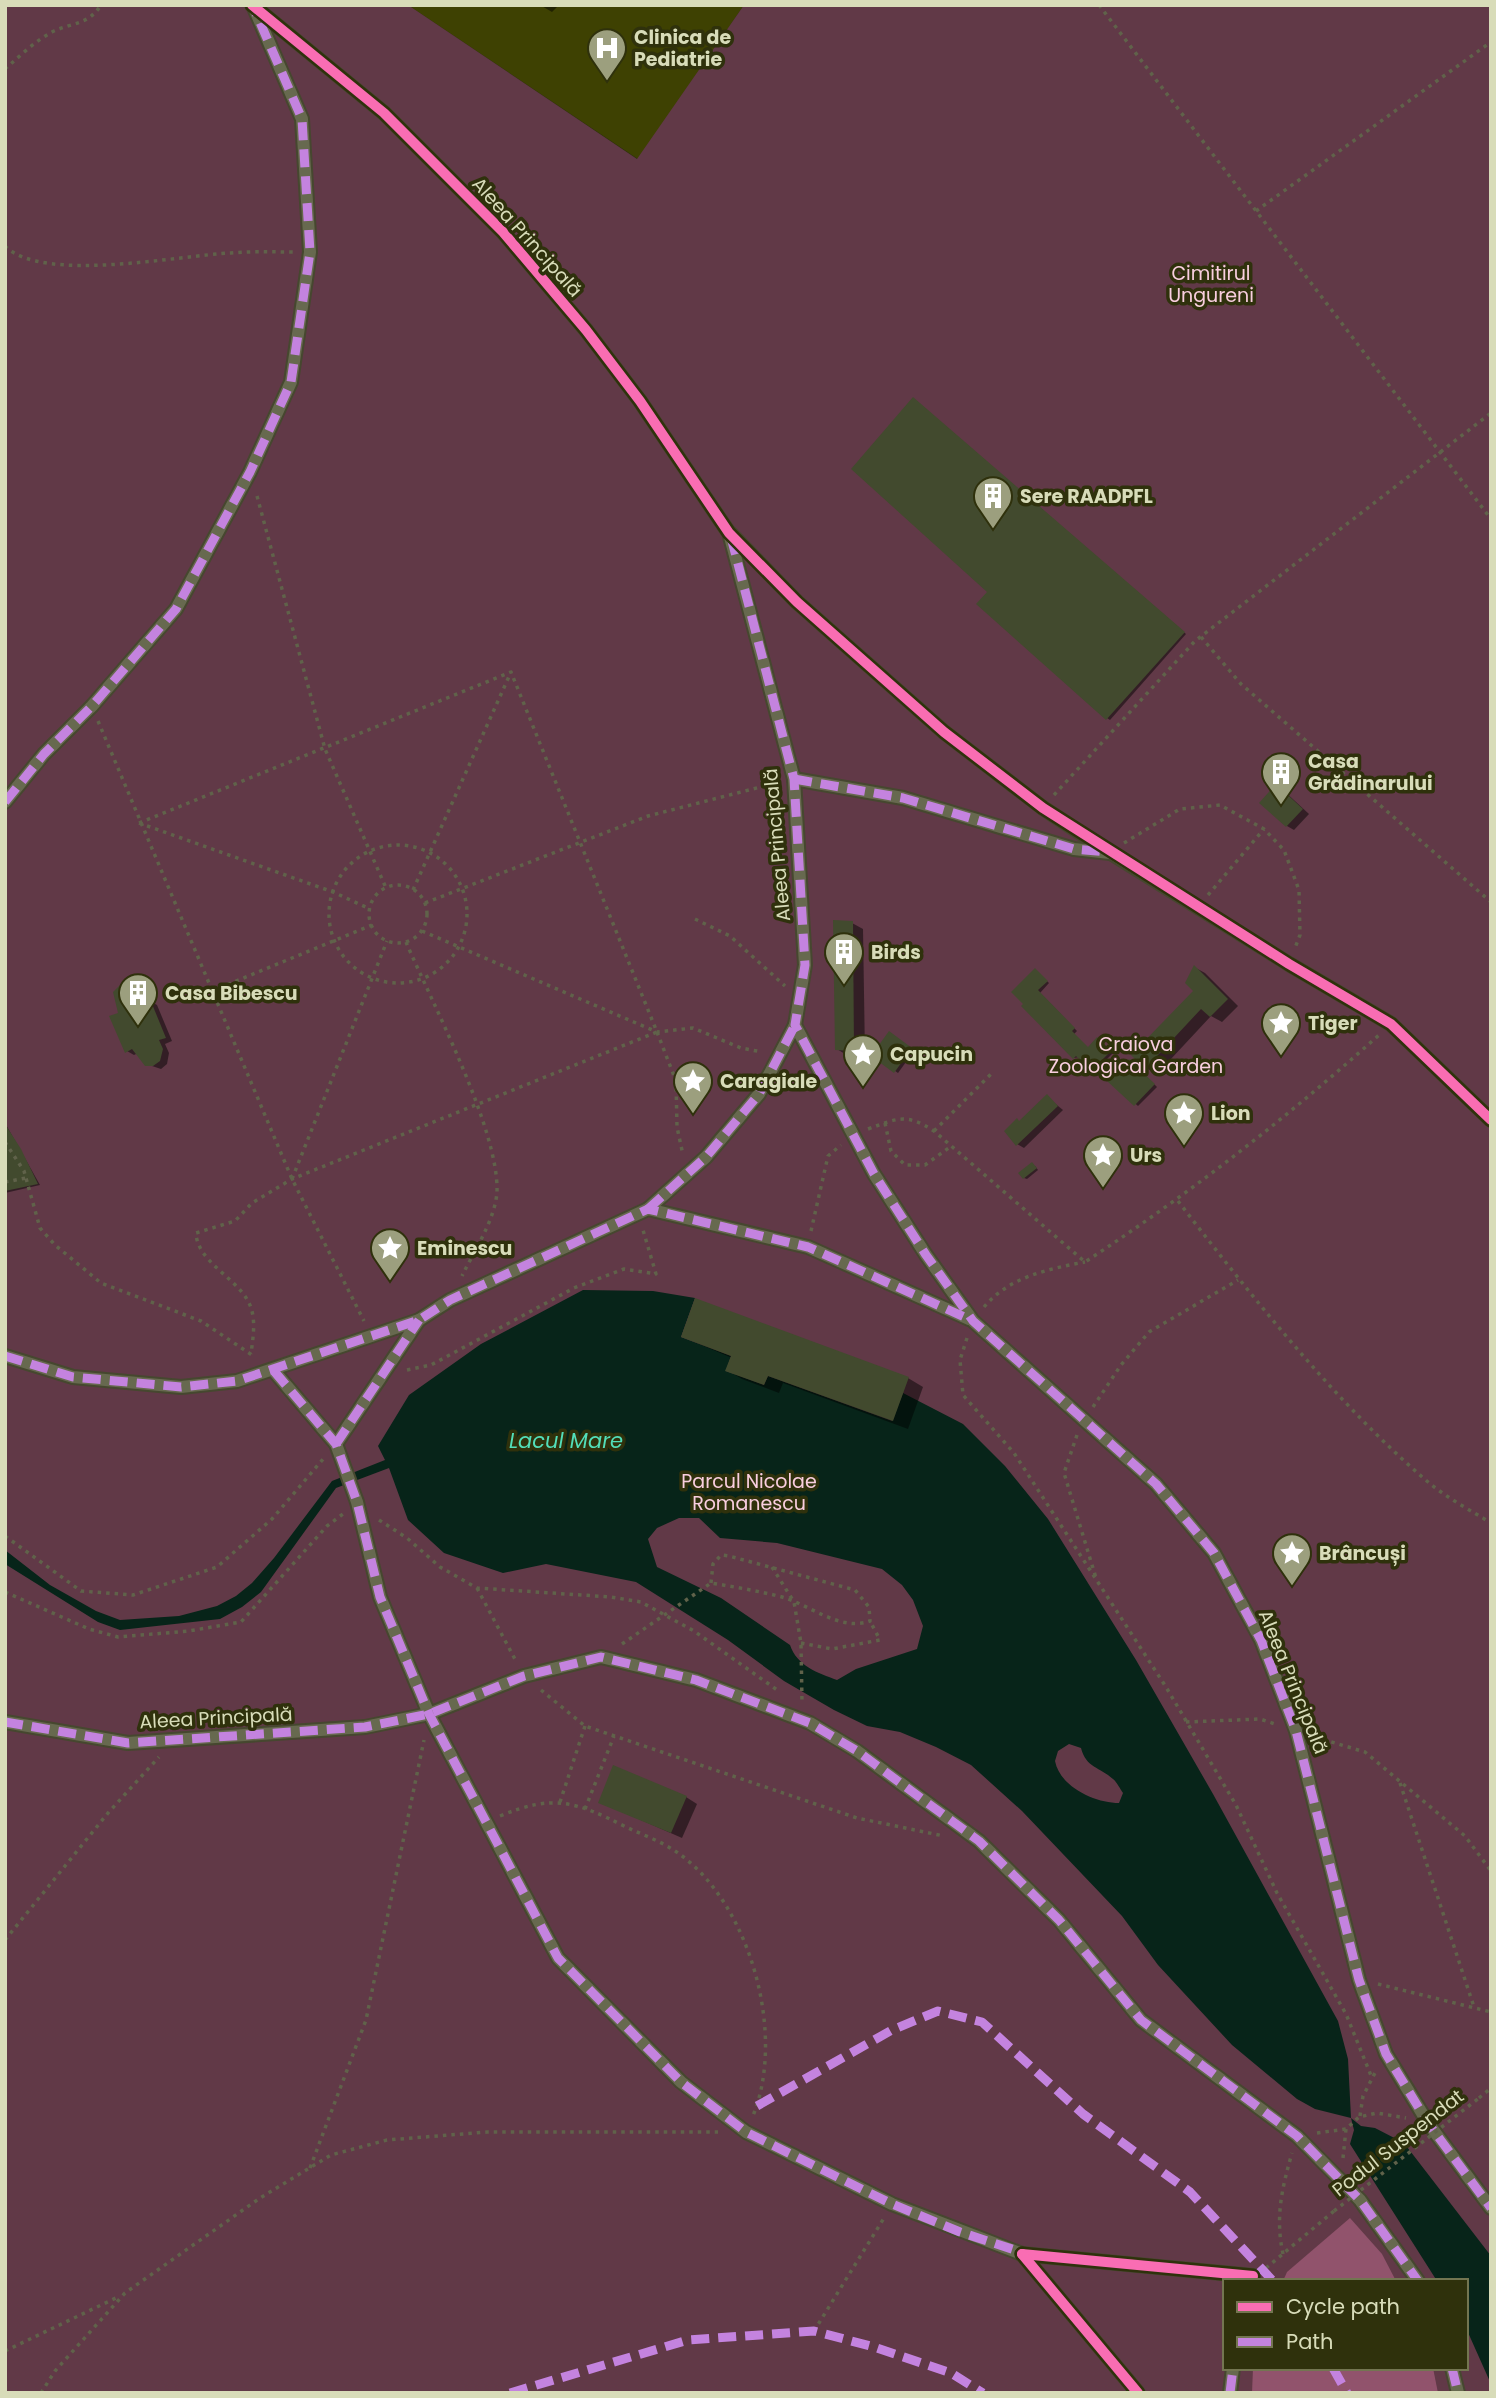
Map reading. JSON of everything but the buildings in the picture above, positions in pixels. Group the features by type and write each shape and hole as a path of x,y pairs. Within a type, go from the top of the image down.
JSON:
{"street":[{"path":"5,802 44,754 92,706 176,609 250,472 291,382 310,252 302,119 252,5"},
{"name":"Aleea Principală","path":"252,5 384,113 503,232 586,330 632,391 729,533 794,779 805,965 795,1025 851,1135 926,1255 972,1321 1156,1484 1214,1553 1261,1640 1296,1731 1359,1980 1386,2054 1428,2123 1491,2208"},
{"path":"729,533 797,602 944,732 1043,808 1111,853 1391,1024 1491,1120"},
{"path":"794,779 903,798 1074,849 1111,853"},
{"path":"5,1356 73,1377 181,1387 237,1381 274,1371 419,1320 450,1300 643,1211 706,1157 758,1094 795,1025"},
{"name":"Aleea Principală","path":"643,1211 808,1247 972,1321"},
{"path":"336,1444 419,1320"},
{"path":"274,1371 336,1444 357,1502 380,1597 429,1714 558,1958 681,2082 746,2132 892,2204 1022,2253 1253,2279"},
{"path":"601,1657 695,1680 810,1723 857,1751 979,1841 1059,1920 1141,2020 1297,2136 1360,2200 1417,2279"},
{"name":"Aleea Principală","path":"5,1722 128,1743 365,1727 429,1714 524,1676 601,1657"},
{"path":"1022,2253 1138,2393"},
{"path":"1230,2393 1233,2370"},
{"path":"1452,2370 1458,2393"}],"path":[{"path":"5,69 55,31 80,25 94,16 101,5"},
{"path":"1099,5 1491,519"},
{"path":"1256,211 1491,42"},
{"path":"5,246 12,253 51,263 96,267 231,253 310,252"},
{"path":"1043,808 1158,679 1201,637 1491,413"},
{"path":"250,472 325,749 386,888"},
{"path":"1201,637 1241,684 1491,902"},
{"path":"139,823 511,672"},
{"path":"511,672 676,1081 677,1127 686,1176"},
{"path":"413,890 511,672"},
{"path":"92,706 139,823 292,1180 371,1336"},
{"path":"425,903 648,816 794,779"},
{"path":"1111,853 1139,832 1180,809 1220,805 1264,829 1284,850 1299,890 1300,935 1289,964"},
{"path":"139,823 333,892 370,909"},
{"path":"1198,907 1264,829"},
{"path":"394,845 429,853 448,867 461,889 466,923 458,947 441,968 422,979 392,983 373,978 357,969 343,955 335,941 329,921 333,892 344,870 372,851 394,845"},
{"path":"395,886 413,890 425,903 427,913 422,931 407,942 387,941 372,925 370,909 373,900 386,888 395,886"},
{"path":"695,919 730,936 799,1000"},
{"path":"212,991 372,925"},
{"path":"422,931 657,1032"},
{"path":"292,1180 387,941"},
{"path":"407,942 476,1105 495,1166 497,1195 484,1232 450,1300"},
{"path":"1371,2078 1346,2014 1277,1893 1236,1805 1014,1453 963,1395 960,1360 972,1321 994,1295 1014,1282 1048,1269 1085,1262 1178,1201 1296,1110 1391,1024"},
{"path":"251,1354 255,1328 248,1301 204,1254 196,1243 195,1233 235,1221 252,1203 292,1180 657,1032 694,1028 741,1048 777,1055"},
{"path":"934,1131 992,1073"},
{"path":"808,1247 817,1194 828,1156 851,1135 885,1123 914,1118 934,1131 1085,1262"},
{"path":"885,1123 891,1151 905,1165 925,1165 950,1147"},
{"path":"5,1142 26,1178 40,1228 55,1245 101,1283 201,1321 274,1371"},
{"path":"5,1182 26,1178"},
{"path":"1178,1201 1238,1280 1368,1423 1430,1484 1491,1523"},
{"path":"384,1374 431,1365 574,1288 624,1269 656,1274 643,1211"},
{"path":"1098,1585 1064,1473 1072,1445 1085,1419 1121,1365 1149,1332 1238,1280"},
{"path":"5,1536 81,1591 133,1595 217,1567 272,1519 336,1444"},
{"path":"5,1591 89,1629 118,1637 189,1632 241,1622 327,1526 357,1502 407,1538 440,1567 477,1588 611,1597 641,1602 715,1645 780,1692"},
{"path":"601,1657 666,1616 711,1583 713,1564 721,1555 855,1590 869,1607 870,1621 880,1640 832,1649 801,1643"},
{"path":"772,1567 794,1602 801,1643 802,1709 792,1700"},
{"path":"711,1583 794,1602 841,1622 860,1625 870,1621"},
{"path":"477,1588 524,1676 585,1726 857,1818 924,1834 979,1841"},
{"path":"310,2168 366,2020 429,1714"},
{"path":"1186,1722 1261,1719 1365,1752 1465,1836 1491,1871"},
{"path":"560,1802 585,1726"},
{"path":"585,1809 614,1736"},
{"path":"5,1940 108,1813 174,1741"},
{"path":"1400,1781 1474,2007"},
{"path":"5,2351 125,2293 260,2198 331,2155 400,2139 487,2132 746,2132 757,2106 766,2057 761,1996 751,1952 715,1889 679,1853 585,1809 560,1802 532,1802 486,1821"},
{"path":"1359,1980 1491,2012"},
{"path":"1359,2117 1371,2078 1386,2054"},
{"path":"1283,2254 1277,2228 1280,2197 1297,2136 1346,2129 1359,2117 1377,2113 1428,2123"},
{"path":"1341,2182 1346,2129"},
{"path":"814,2331 892,2204"},
{"path":"41,2393 55,2371 125,2293"}],"shaded area":[{"name":"Clinica de Pediatrie","path":"408,5 744,5 638,159"},
{"path":"1350,2218 1382,2254 1395,2279 1284,2279 1287,2272"},
{"path":"1253,2370 1433,2370 1438,2393 1252,2393"}],"green space":[{"name":"Parcul Nicolae Romanescu","path":"5,5 408,5 637,159 744,5 1491,5 1491,2393 5,2393"}],"water":[{"name":"Lacul Mare","path":"583,1290 653,1291 695,1298 681,1337 731,1356 726,1371 764,1385 768,1376 892,1421 903,1393 963,1424 1005,1466 1048,1519 1136,1660 1213,1794 1338,2021 1348,2059 1351,2118 1315,2109 1297,2099 1232,2045 1158,1965 1122,1916 1022,1811 971,1765 900,1732 867,1726 834,1710 784,1681 728,1640 636,1582 546,1564 503,1573 444,1553 408,1520 389,1468 336,1488 261,1592 220,1619 120,1630 98,1622 5,1564 5,1550 50,1585 96,1611 120,1620 179,1616 217,1606 252,1583 332,1481 385,1460 378,1446 409,1395 481,1344","holes":["679,1518 699,1518 720,1538 777,1543 882,1569 902,1585 913,1600 923,1626 917,1649 856,1669 837,1680 809,1668 793,1652 790,1645 721,1598 657,1567 648,1539 657,1528","1069,1744 1081,1748 1086,1760 1116,1782 1123,1793 1119,1803 1090,1797 1064,1779 1055,1761 1058,1751"]},
{"path":"1351,2118 1361,2126 1375,2128 1404,2143 1491,2256 1491,2384 1468,2332 1468,2279 1436,2279 1350,2144 1354,2130"}],"marked path":[{"path":"5,802 44,754 92,706 176,609 250,472 291,382 310,252 302,119 256,13"},
{"path":"731,537 794,779 805,965 795,1025 874,1174 926,1255 973,1321 1156,1484 1214,1553 1261,1640 1296,1731 1359,1980 1386,2054 1428,2123 1491,2208"},
{"path":"794,779 903,798 1074,849 1107,852"},
{"path":"648,1209 706,1157 759,1094 795,1025"},
{"path":"5,1356 73,1377 181,1387 237,1381 419,1320 450,1300 648,1209 808,1247 969,1319"},
{"path":"336,1444 419,1320"},
{"path":"274,1371 336,1444 357,1502 380,1597 429,1714 558,1958 681,2082 746,2132 892,2204 960,2232 1027,2254"},
{"path":"5,1722 128,1743 365,1727 429,1714 524,1676 601,1657 696,1680 810,1723 857,1751 979,1841 1059,1920 1141,2020 1297,2136 1360,2200 1417,2279"},
{"path":"757,2106 892,2030 938,2011 982,2022 1083,2114 1190,2192 1271,2279"},
{"path":"510,2393 688,2340 814,2331 874,2347 951,2373 983,2393"},
{"path":"1230,2393 1233,2370"},
{"path":"1334,2370 1347,2393"},
{"path":"1452,2370 1458,2393"}],"cycle path":[{"path":"252,5 384,113 503,232 586,330 640,401 729,533 797,602 944,732 1043,808 1289,964 1391,1024 1491,1120"},
{"path":"1022,2254 1253,2276 1252,2279"},
{"path":"1022,2254 1138,2393"}],"place":[{"name":"Clinica de Pediatrie","path":"607,82"},
{"name":"Sere RAADPFL","path":"993,530"},
{"name":"Casa Grădinarului","path":"1281,806"},
{"name":"Birds","path":"844,986"},
{"name":"Casa Bibescu","path":"138,1027"},
{"name":"Tiger","path":"1281,1057"},
{"name":"Capucin","path":"863,1088"},
{"name":"Caragiale","path":"693,1115"},
{"name":"Lion","path":"1184,1147"},
{"name":"Urs","path":"1103,1189"},
{"name":"Eminescu","path":"390,1282"},
{"name":"Brâncuși","path":"1292,1587"}],"park label":[{"name":"Cimitirul Ungureni","path":"1211,284"},
{"name":"Craiova Zoological Garden","path":"1136,1055"}]}
